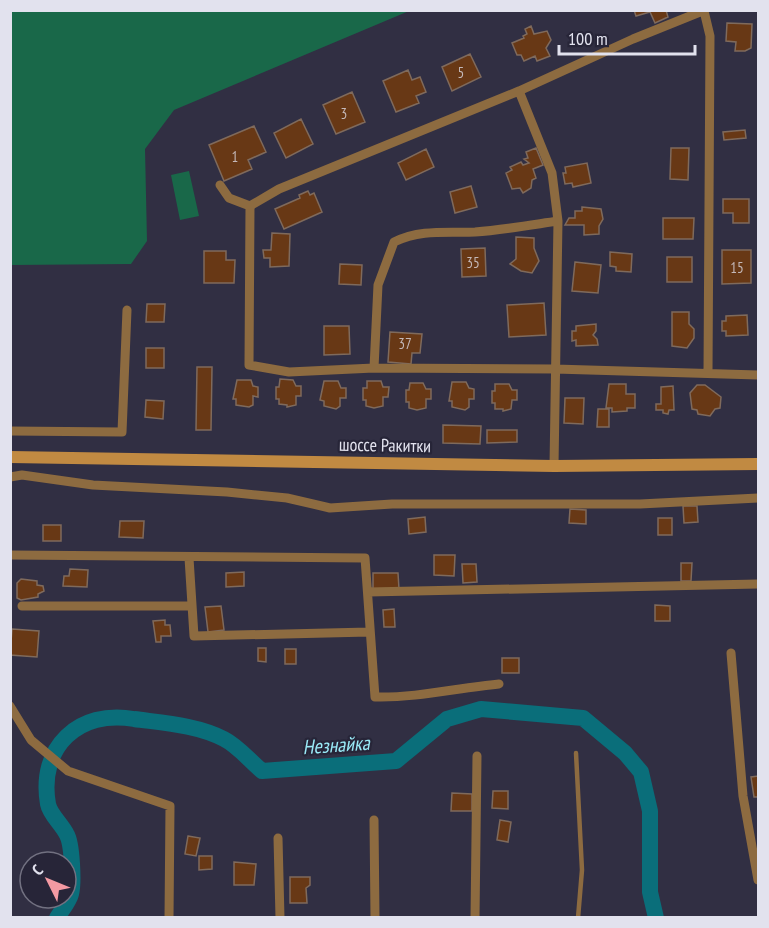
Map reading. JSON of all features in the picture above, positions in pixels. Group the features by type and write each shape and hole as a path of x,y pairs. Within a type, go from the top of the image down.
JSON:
{"main road":[{"name":"шоссе Ракитки","path":"10,457 554,466 759,464"}],"street":[{"path":"250,206 279,189 519,91 704,11 710,36 708,372"},
{"path":"519,91 552,173 558,221 554,466"},
{"path":"220,185 229,198 250,206"},
{"path":"250,206 249,365 289,372 374,368 555,369 758,375"},
{"path":"374,368 378,285 393,242 407,236 434,231 474,232 558,221"},
{"path":"10,430 122,432 127,310"},
{"path":"10,477 22,475 93,485 227,492 287,498 330,508 392,504 640,504 759,498"},
{"path":"10,555 365,558 375,697 409,698 449,689 499,684"},
{"path":"189,558 194,636 369,632"},
{"path":"368,592 759,584"},
{"path":"22,606 191,606"},
{"path":"731,653 742,796 759,880"},
{"path":"10,706 31,740 68,771 170,806 169,918"},
{"path":"475,918 477,756"},
{"path":"374,820 375,918"},
{"path":"278,838 279,918"}],"lane":[{"path":"576,753 582,870 578,918"}],"green space":[{"path":"10,11 409,11 174,110 145,149 147,241 131,264 11,265"},
{"path":"189,171 199,216 180,220 171,175"}],"building":[{"path":"634,10 666,10 668,17 655,23 650,12 636,16"},
{"path":"727,23 752,24 751,48 745,51 735,51 736,42 726,41"},
{"path":"531,26 534,34 547,31 551,40 546,48 550,56 537,61 535,56 524,61 521,55 517,55 512,43 524,38 523,36 527,34 525,29"},
{"path":"470,54 481,77 452,91 442,67"},
{"path":"408,70 412,80 420,77 426,92 416,96 419,103 396,112 383,81"},
{"path":"352,92 365,122 336,134 323,105"},
{"path":"301,119 313,144 286,158 274,133"},
{"path":"254,126 266,152 248,160 252,169 224,181 209,145"},
{"path":"745,130 746,138 724,140 723,132"},
{"path":"536,148 543,165 533,169 536,178 532,180 531,188 523,193 520,188 512,189 506,173 512,170 510,167 521,162 523,165 529,163 524,159 528,158 526,152"},
{"path":"671,148 689,148 688,180 670,179"},
{"path":"426,149 434,167 406,180 398,163"},
{"path":"587,163 591,183 573,187 572,183 565,184 563,173 566,173 565,167"},
{"path":"471,186 477,207 455,213 450,192"},
{"path":"308,191 310,195 314,193 322,212 284,229 275,209 300,198 299,195"},
{"path":"723,199 749,199 749,223 733,223 733,213 723,213"},
{"path":"582,207 601,209 603,219 599,226 599,234 584,235 584,225 565,225 569,218 575,218 575,211 582,211"},
{"path":"663,218 694,218 693,239 663,239"},
{"path":"272,233 290,234 289,266 270,267 270,258 264,258 263,250 271,250"},
{"path":"516,237 534,238 534,248 539,261 532,273 521,271 510,264 516,259"},
{"path":"485,248 486,276 462,277 461,249"},
{"path":"722,250 751,250 751,283 722,284"},
{"path":"204,251 226,251 226,260 235,260 234,283 204,283"},
{"path":"610,252 632,254 631,272 616,271 616,267 610,266"},
{"path":"667,257 692,257 692,282 667,282"},
{"path":"575,262 601,265 598,293 572,291"},
{"path":"340,264 362,265 361,285 339,284"},
{"path":"544,303 546,335 509,337 507,305"},
{"path":"147,304 165,304 164,322 146,322"},
{"path":"672,312 689,312 689,324 694,329 694,338 687,348 672,346"},
{"path":"747,315 748,335 726,336 726,331 722,331 722,321 726,321 726,316"},
{"path":"596,324 596,331 593,335 598,345 576,346 576,340 572,341 572,331 576,331 576,326"},
{"path":"324,326 349,326 350,354 324,355"},
{"path":"390,332 422,334 420,353 412,353 411,364 388,362"},
{"path":"146,348 164,348 164,368 146,368"},
{"path":"197,367 212,367 211,430 196,430"},
{"path":"280,379 293,380 296,386 301,386 301,396 296,396 296,405 287,407 287,405 279,404 279,399 276,399 276,387 279,387"},
{"path":"237,380 251,380 253,386 258,387 258,397 253,396 253,405 249,407 236,405 236,399 233,399"},
{"path":"324,381 338,381 341,388 346,388 346,398 340,398 340,406 336,409 324,406 324,401 320,400"},
{"path":"367,381 381,381 383,387 389,387 388,397 383,397 383,406 374,408 366,406 366,400 363,400 363,388 367,388"},
{"path":"452,382 466,382 469,388 474,389 474,399 469,399 469,407 465,410 452,407 452,401 449,401"},
{"path":"410,383 423,383 426,389 431,389 431,399 426,399 426,408 417,410 409,408 409,402 406,402 406,390 409,390"},
{"path":"495,384 509,384 512,390 517,390 517,400 512,400 511,409 503,411 503,409 495,409 495,403 492,403 492,391 495,391"},
{"path":"609,384 626,384 626,394 635,394 635,408 612,412 612,408 606,408"},
{"path":"697,385 705,385 721,397 720,408 715,409 710,416 698,414 697,410 692,409 690,393"},
{"path":"673,386 674,410 669,410 668,414 663,413 663,410 656,410 656,404 661,404 661,387"},
{"path":"565,398 584,398 583,424 564,423"},
{"path":"146,400 164,401 163,419 145,417"},
{"path":"598,409 609,409 609,427 597,427"},
{"path":"443,425 481,426 480,444 443,443"},
{"path":"487,430 517,430 517,442 487,443"},
{"path":"683,506 697,506 698,522 684,523"},
{"path":"570,509 586,510 586,524 569,523"},
{"path":"425,517 426,532 409,534 408,519"},
{"path":"658,518 672,518 672,535 658,535"},
{"path":"120,521 144,521 143,538 119,537"},
{"path":"43,525 61,525 61,541 43,541"},
{"path":"434,555 455,555 454,576 434,575"},
{"path":"681,563 692,563 691,581 681,581"},
{"path":"462,564 476,564 477,582 463,583"},
{"path":"70,569 88,570 87,587 63,586 64,576 69,576"},
{"path":"244,572 244,586 226,587 226,573"},
{"path":"373,573 398,573 399,589 373,590"},
{"path":"21,579 37,581 37,585 43,586 44,591 38,594 38,597 21,600 17,598 17,583"},
{"path":"655,605 670,606 670,621 655,621"},
{"path":"221,606 224,630 208,632 205,607"},
{"path":"394,609 395,627 384,627 383,610"},
{"path":"165,620 165,625 170,625 171,636 161,636 161,642 156,642 153,621"},
{"path":"12,629 39,631 37,657 10,655"},
{"path":"258,648 266,648 266,662 258,661"},
{"path":"285,649 296,649 296,664 285,664"},
{"path":"502,658 519,658 519,673 502,673"},
{"path":"758,776 758,797 754,797 751,777"},
{"path":"493,791 508,791 508,809 492,808"},
{"path":"452,793 472,794 472,811 451,811"},
{"path":"500,820 511,822 508,842 497,840"},
{"path":"188,836 200,838 196,856 185,854"},
{"path":"199,856 212,856 212,869 199,870"},
{"path":"234,862 256,864 254,885 234,885"},
{"path":"290,877 310,877 310,885 306,888 307,903 290,903"}],"waterway":[{"name":"Незнайка","path":"57,918 71,894 72,864 67,835 48,804 49,765 56,749 80,726 114,717 191,728 214,734 229,742 262,771 396,761 447,719 481,709 583,718 625,753 641,772 650,811 650,892 656,918"}]}
